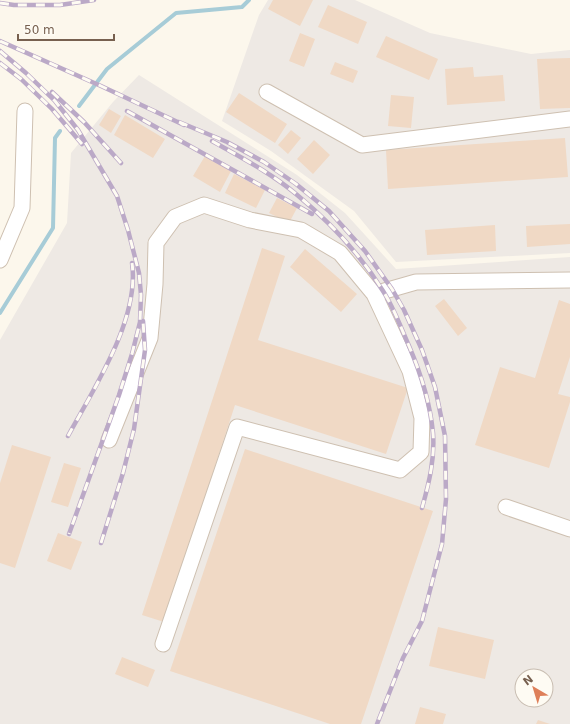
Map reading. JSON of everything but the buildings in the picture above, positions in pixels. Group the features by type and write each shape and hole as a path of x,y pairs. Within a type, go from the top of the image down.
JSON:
{"lane":[{"path":"268,92 362,144 570,119"},
{"path":"0,260 22,208 25,111"},
{"path":"109,440 150,338 155,284 156,243 175,217 204,205 250,220 301,230 340,253 374,294 410,371 422,418 421,452 400,470 237,428 163,644"},
{"path":"374,294 416,282 570,280"},
{"path":"506,507 570,529"}],"shaded area":[{"path":"268,0 355,0 430,33 531,54 570,50 570,253 396,262 354,211 271,151 222,121 259,15"},
{"path":"139,75 297,175 345,213 396,269 570,257 570,724 0,724 0,340 67,223 71,153 113,102"}],"waterway":[{"path":"79,106 107,69 176,13 242,7 249,0"},
{"path":"0,313 53,228 55,138 60,131"}],"railway":[{"path":"0,3 14,5 60,5 94,0"},
{"path":"0,41 184,125"},
{"path":"0,51 26,73 55,101 78,130 117,196 128,230 139,273 141,295 140,322 132,354 119,395 69,534"},
{"path":"0,63 21,79 52,109 82,144"},
{"path":"52,92 84,122 121,163"},
{"path":"127,111 312,214"},
{"path":"179,122 227,142 264,162 296,184 329,211 365,251 392,289 404,310 422,350 435,387 445,436 446,499 442,544 422,621 403,658 377,724"},
{"path":"212,141 276,179 309,205 344,239 374,277 387,298 417,367 424,388 432,422 432,462 422,508"},
{"path":"68,436 102,375 122,330 129,307 133,285 132,263"},
{"path":"101,543 123,473 134,429 145,350 143,321"}]}
